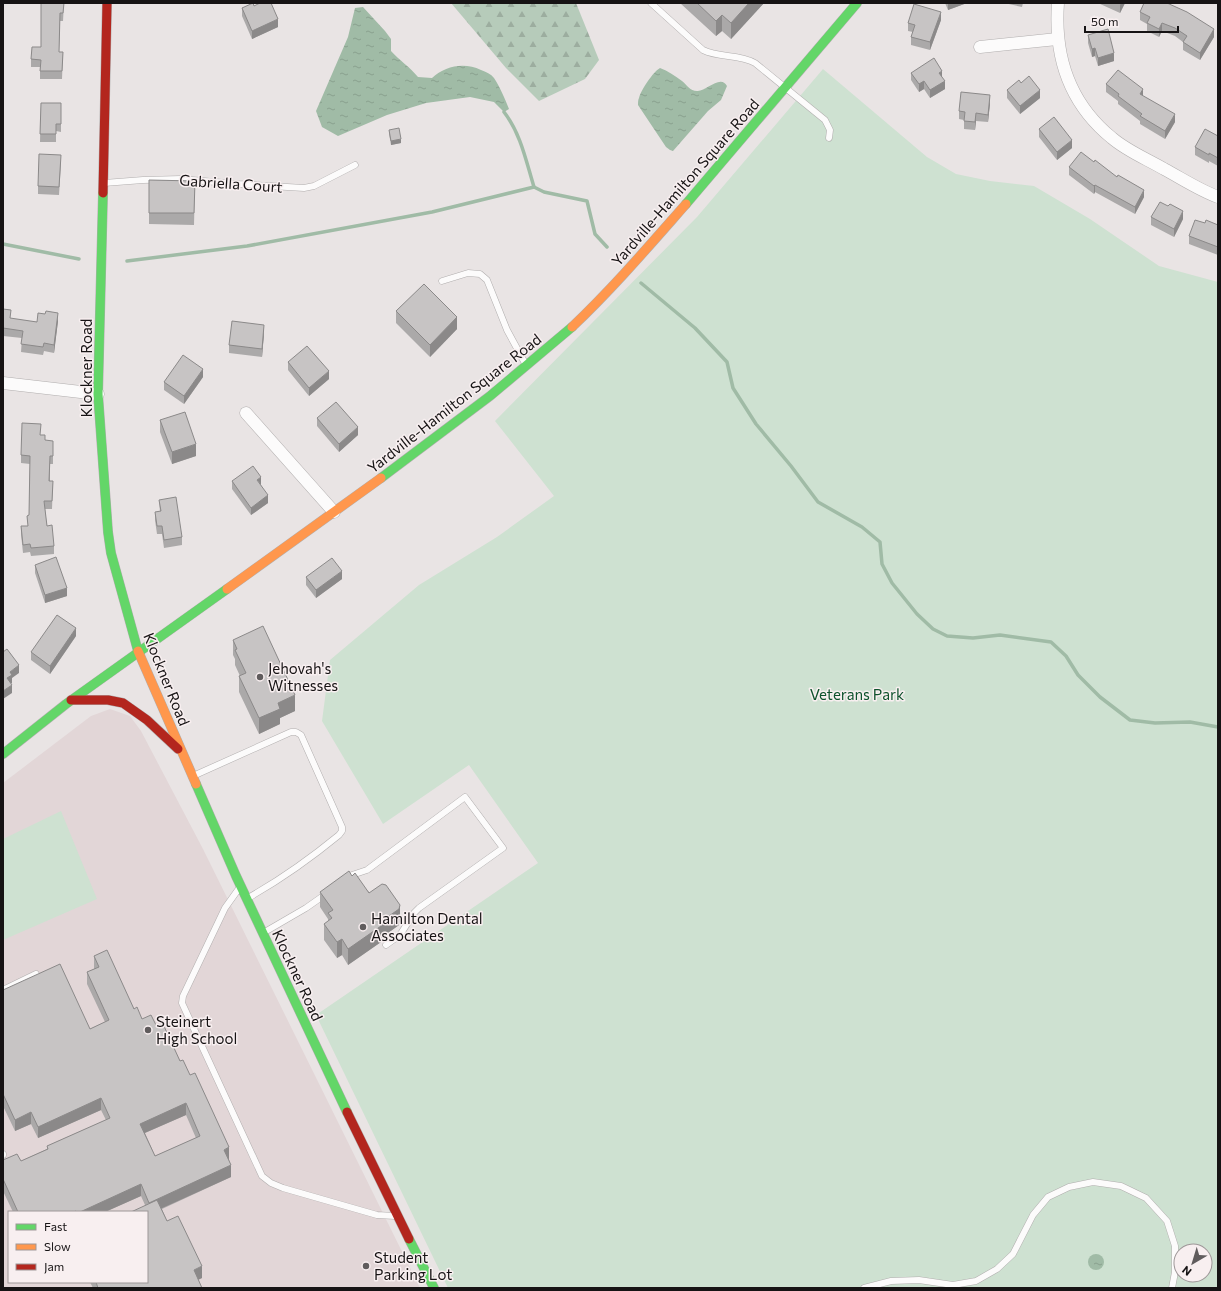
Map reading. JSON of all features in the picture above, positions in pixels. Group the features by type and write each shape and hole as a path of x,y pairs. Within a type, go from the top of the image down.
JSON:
{"main road":[{"name":"Klockner Road","path":"107,3 98,394 108,532 111,553 139,653 241,886 397,1216 434,1288"},
{"name":"Yardville-Hamilton Square Road","path":"3,754 71,700 139,653 334,512 490,396 527,367 559,339 591,309 632,266 786,88 857,3"},
{"path":"71,700 108,700 123,703 147,720 184,755"}],"street":[{"path":"1058,3 1056,24 1057,39 1063,66 1069,83 1080,103 1095,123 1112,138 1130,150 1218,197"},
{"path":"980,47 1057,39"},
{"path":"3,383 98,394"},
{"path":"246,413 334,512"}],"lane":[{"path":"651,3 703,50 710,54 747,58 755,63 825,120 830,130 829,138"},
{"name":"Gabriella Court","path":"102,183 180,179 304,188 314,186 355,165"},
{"path":"442,281 468,273 480,274 487,280 507,330 527,367"},
{"path":"193,776 291,732 296,732 301,736 339,820 342,827 342,831 339,835 267,887 247,898"},
{"path":"344,880 350,876 367,870 465,797 503,848 414,912 400,935 386,945"},
{"path":"241,886 225,908 183,996 182,1003 262,1176 271,1183 283,1188 377,1215 397,1216"},
{"path":"263,933 306,908 331,890"},
{"path":"3,990 36,974"},
{"path":"864,1288 891,1280 919,1280 953,1285 976,1281 996,1269 1013,1254 1033,1215 1048,1197 1069,1187 1093,1182 1120,1186 1146,1198 1167,1221 1175,1246 1175,1272 1172,1288"}],"shaded area":[{"name":"Steinert High School","path":"110,709 130,716 141,731 203,849 420,1288 3,1288 3,783 91,716"}],"green space":[{"path":"451,3 576,3 599,60 585,79 539,101 506,68"},
{"name":"Veterans Park","path":"823,69 927,157 956,174 990,181 1034,186 1090,219 1159,266 1218,282 1218,1288 448,1288 316,1015 538,863 469,765 383,824 322,721 330,660 419,585 497,537 554,496 495,421 697,217"},
{"path":"61,811 97,899 3,940 3,839"}],"water":[{"path":"363,7 391,39 391,51 418,77 432,78 437,74 455,66 468,66 475,68 488,73 494,78 509,109 504,112 494,102 470,97 426,103 387,115 338,136 322,127 316,111 348,37 355,8"},
{"path":"660,68 674,75 690,89 695,91 701,91 721,82 727,86 721,100 708,111 673,151 666,147 638,105 640,95 645,86 654,73"},
{"path":"1096,1254 1103,1259 1104,1262 1099,1269 1096,1270 1089,1265 1088,1262 1093,1255"}],"building":[{"path":"41,3 64,3 63,13 60,13 59,52 63,52 62,71 40,71 41,60 31,59 32,47 41,47"},
{"path":"253,3 254,6 260,3 271,3 278,19 252,31 242,8"},
{"path":"697,3 749,3 731,23 722,15 716,21"},
{"path":"1144,3 1167,3 1187,12 1214,29 1200,53 1183,42 1187,36 1175,28 1162,23 1159,29 1147,23 1150,17 1140,12"},
{"path":"914,4 941,12 930,42 911,37 915,25 908,23"},
{"path":"1108,29 1114,53 1098,58 1095,48 1092,49 1088,35"},
{"path":"934,58 942,71 939,73 945,81 930,90 924,81 919,84 911,73"},
{"path":"1118,70 1143,89 1140,94 1175,114 1165,131 1140,116 1142,114 1118,96 1119,94 1106,84"},
{"path":"1029,76 1040,90 1020,106 1007,90 1019,80 1021,83"},
{"path":"961,92 990,95 988,115 976,113 975,122 964,121 965,112 959,111"},
{"path":"41,103 61,103 61,124 56,124 56,134 40,134"},
{"path":"1054,117 1072,140 1057,152 1039,129"},
{"path":"399,128 401,139 391,141 389,130"},
{"path":"1205,129 1218,136 1218,158 1195,147"},
{"path":"1081,152 1094,162 1095,160 1117,177 1118,175 1144,190 1135,207 1095,185 1094,186 1069,167"},
{"path":"39,154 61,155 59,187 38,186"},
{"path":"149,180 195,181 194,213 149,213"},
{"path":"1160,202 1168,206 1170,204 1183,211 1174,229 1151,217"},
{"path":"1195,220 1205,223 1206,220 1218,225 1218,247 1189,236"},
{"path":"424,284 457,317 430,345 396,311"},
{"path":"3,309 11,310 10,318 37,322 38,313 45,314 46,311 58,313 54,345 44,343 43,347 21,344 23,331 3,328"},
{"path":"232,321 264,325 262,349 229,345"},
{"path":"307,346 329,371 309,388 288,362"},
{"path":"183,355 203,369 184,396 164,382"},
{"path":"336,402 358,427 339,444 317,418"},
{"path":"185,412 196,444 172,452 160,420"},
{"path":"22,423 41,424 40,435 45,435 45,440 53,441 53,456 50,456 49,481 53,481 52,501 44,501 47,526 52,525 54,546 31,548 30,544 23,545 21,526 28,526 27,516 29,515 30,456 21,455"},
{"path":"253,466 261,477 257,480 268,495 251,508 232,481"},
{"path":"176,497 182,537 164,540 162,526 157,526 155,512 161,511 159,500"},
{"path":"56,557 67,588 45,595 35,565"},
{"path":"332,558 342,571 316,590 306,577"},
{"path":"57,615 76,628 50,666 31,652"},
{"name":"Jehovah's Witnesses","path":"263,626 295,695 278,703 280,709 259,718 239,676 246,673 235,650 237,649 233,640"},
{"path":"7,649 19,665 10,672 12,675 7,678 12,685 3,691 3,652"},
{"name":"Hamilton Dental Associates","path":"349,871 352,876 355,873 369,893 382,884 386,885 400,905 399,909 379,923 381,926 348,949 342,939 337,942 324,924 332,918 328,913 333,910 320,892"},
{"path":"107,950 134,1009 137,1007 142,1019 151,1015 157,1027 163,1024 180,1061 183,1060 190,1075 195,1073 229,1147 224,1150 231,1165 149,1203 141,1184 82,1211 18,1211 3,1179 3,1160 17,1154 21,1161 48,1149 47,1146 110,1118 101,1098 38,1127 31,1112 15,1120 3,1094 3,990 60,964 90,1029 109,1020 87,972 99,967 94,956","holes":["186,1103 200,1136 155,1156 140,1124"]},
{"path":"157,1200 167,1221 178,1216 202,1266 194,1270 202,1288 98,1288 96,1283 148,1283 148,1211 133,1211"}],"waterway":[{"path":"504,112 515,129 534,187 544,192 587,201 595,234 607,247"},
{"path":"127,261 247,246 432,212 534,187"},
{"path":"3,244 79,259"},
{"path":"641,283 695,328 727,362 733,388 756,424 791,466 818,502 862,527 880,542 882,564 892,583 917,614 933,629 947,636 973,638 1000,635 1051,642 1066,656 1078,675 1100,697 1130,720 1155,723 1190,722 1218,727"}],"traffic: fast":[{"path":"686,204 857,3"},
{"path":"103,193 98,394 108,532 111,553 138,651"},
{"path":"381,478 490,396 572,327"},
{"path":"3,754 66,704 227,589"},
{"path":"196,784 236,876 347,1112"},
{"path":"409,1239 434,1288"}],"traffic: slow":[{"path":"572,327 616,282 686,204"},
{"path":"227,589 381,478"},
{"path":"138,651 196,784"}],"traffic: jam":[{"path":"103,193 107,3"},
{"path":"71,700 108,700 123,703 147,720 178,749"},
{"path":"347,1112 409,1239"}],"place":[{"name":"Jehovah's Witnesses","path":"260,677"},
{"name":"Hamilton Dental Associates","path":"363,927"},
{"name":"Steinert High School","path":"148,1030"},
{"name":"Student Parking Lot","path":"366,1266"}]}
